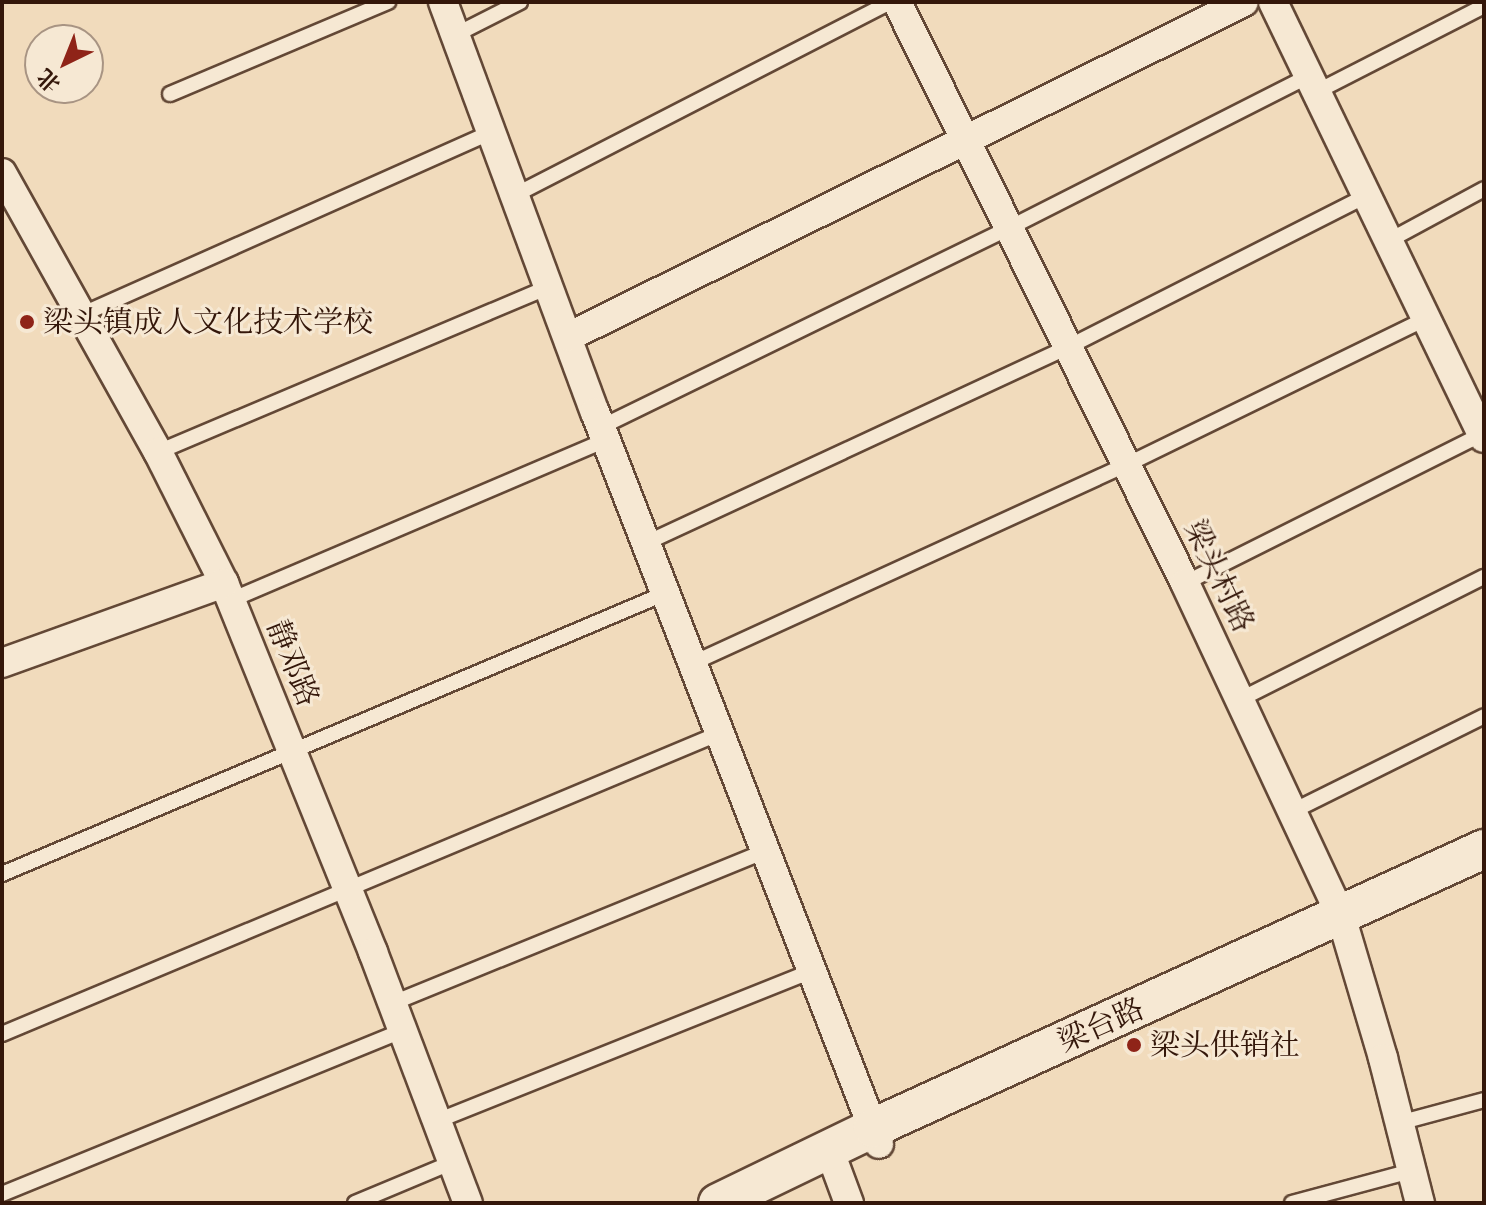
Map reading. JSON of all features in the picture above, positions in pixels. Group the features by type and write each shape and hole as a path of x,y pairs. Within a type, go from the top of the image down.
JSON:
{"main road":[{"name":"梁台路","path":"1343,924 1484,849"},
{"name":"梁台路","path":"718,1203 832,1157 1343,924 1484,868"},
{"name":"梁台路","path":"756,1203 832,1157"}],"street":[{"path":"443,2 646,543 876,1136"},
{"name":"梁头村路","path":"894,2 1185,583 1343,924 1420,1203"},
{"path":"568,337 1244,2"},
{"path":"1273,2 1483,436"},
{"name":"静邓路","path":"2,173 158,452 227,591 393,1003 468,1203"},
{"path":"2,663 227,591"},
{"path":"832,1157 849,1203"}],"lane":[{"path":"170,94 388,2"},
{"path":"455,35 520,2"},
{"path":"515,195 894,2"},
{"path":"227,591 604,433 1009,228 1484,6"},
{"path":"83,314 491,132"},
{"path":"1388,241 1484,189"},
{"path":"646,543 1068,347 1366,196"},
{"path":"158,452 549,287"},
{"path":"693,663 1126,465 1425,319"},
{"path":"1185,583 1483,436"},
{"path":"1241,699 1484,577"},
{"path":"2,874 666,593"},
{"path":"1293,811 1484,716"},
{"path":"2,1034 720,733"},
{"path":"393,1003 766,851"},
{"path":"437,1121 812,971"},
{"path":"2,1194 403,1030"},
{"path":"1399,1123 1484,1100"},
{"path":"355,1203 453,1162"},
{"path":"1292,1203 1411,1171"}],"place":[{"name":"梁头镇成人文化技术学校","path":"27,322"},
{"name":"梁头供销社","path":"1134,1045"}]}
